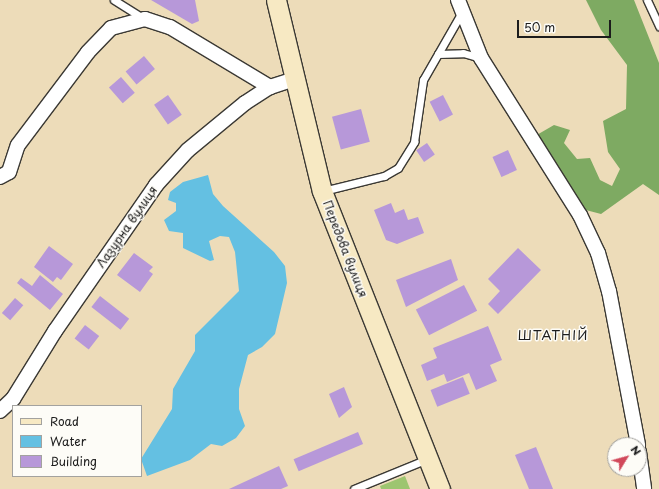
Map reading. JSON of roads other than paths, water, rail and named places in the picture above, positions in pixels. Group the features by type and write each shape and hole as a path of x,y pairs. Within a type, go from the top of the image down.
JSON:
{"street":[{"name":"Передова вулиця","path":"276,0 292,80 322,191 440,489"},
{"path":"460,7 481,58 580,215 598,253 609,291 636,437"},
{"path":"0,177 9,172 18,145 88,52 111,28 145,19 170,27 270,87"},
{"name":"Лазурна вулиця","path":"0,411 13,399 55,332 156,185 188,150 270,87 292,80"},
{"path":"642,477 644,489"}],"lane":[{"path":"114,0 145,19"},
{"path":"647,0 659,26"},
{"path":"322,191 366,182 398,168 414,142 423,80 438,54 460,7"},
{"path":"438,54 464,53 481,58"},
{"path":"354,489 427,458"}],"water":[{"path":"208,175 213,194 223,206 274,252 285,266 287,283 275,334 262,347 248,355 239,389 239,409 245,426 236,438 222,446 211,444 190,460 147,476 142,457 172,409 173,389 195,351 195,335 239,291 235,252 229,237 220,236 209,241 214,260 210,261 183,248 183,233 169,231 164,220 176,211 176,203 168,200 170,192 183,182"}],"district":[{"name":"ШТАТНІЙ","path":"553,335"}]}
